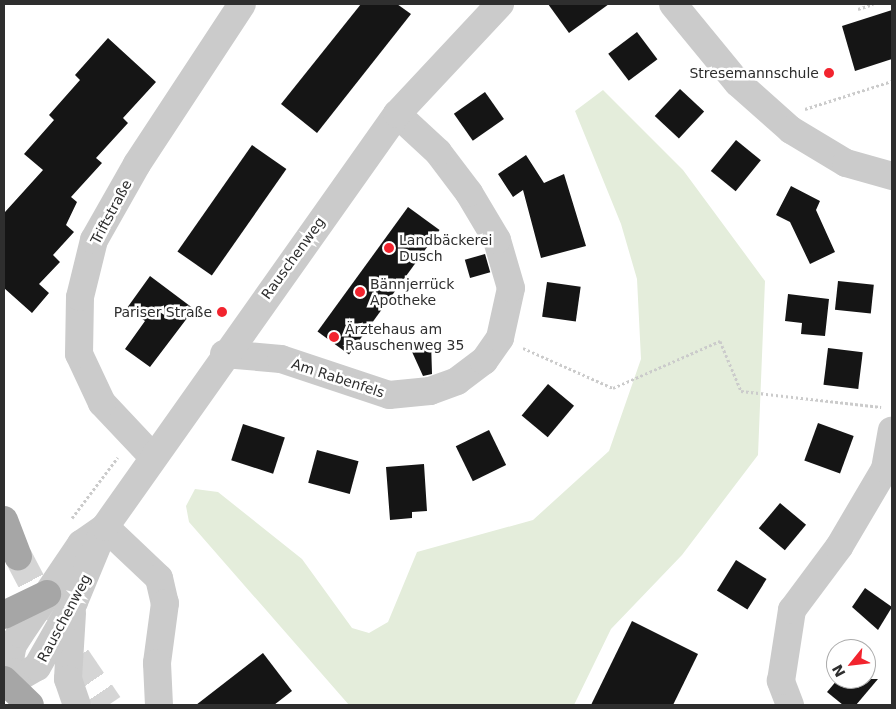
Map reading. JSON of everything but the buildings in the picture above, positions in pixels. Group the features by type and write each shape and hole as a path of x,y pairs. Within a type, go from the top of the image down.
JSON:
{"main road":[{"path":"4,520 18,556"},
{"path":"4,615 46,594"},
{"path":"5,683 30,705"}],"street":[{"name":"Triftstraße","path":"152,456 102,404 79,354 80,297 94,240 137,164 242,4"},
{"name":"Rauschenweg","path":"5,683 37,667 74,602 105,527 152,456 224,354 397,114 500,4"},
{"path":"673,4 738,83 791,130 846,162 892,176"},
{"name":"Am Rabenfels","path":"224,354 282,359 389,395 430,392 457,380 484,361 500,338 511,288 497,240 469,192 438,152 397,114"},
{"path":"790,705 781,681 792,610 839,547 885,469 892,431"},
{"name":"Rauschenweg","path":"5,683 13,645 81,544 105,527"},
{"path":"105,527 159,578 165,603 157,663 159,705"},
{"path":"74,602 68,679 77,705"}],"path":[{"path":"858,9 872,4"},
{"path":"791,130 803,110 892,80"},
{"path":"518,346 613,388 720,341 741,391 871,406"},
{"path":"70,520 133,436"}],"green space":[{"path":"603,90 683,170 765,281 758,455 682,555 611,629 574,705 349,705 189,522 186,506 195,489 218,492 302,559 352,628 369,633 388,622 417,552 533,520 609,451 641,359 637,279 621,224 575,111"}],"tunnel":[{"path":"18,556 53,623 109,705"}],"place":[{"name":"Stresemannschule","path":"829,73"},
{"name":"Landbäckerei Dusch","path":"389,248"},
{"name":"Bännjerrück Apotheke","path":"360,292"},
{"name":"Pariser Straße","path":"222,312"},
{"name":"Ärztehaus am Rauschenweg 35","path":"334,337"}]}
